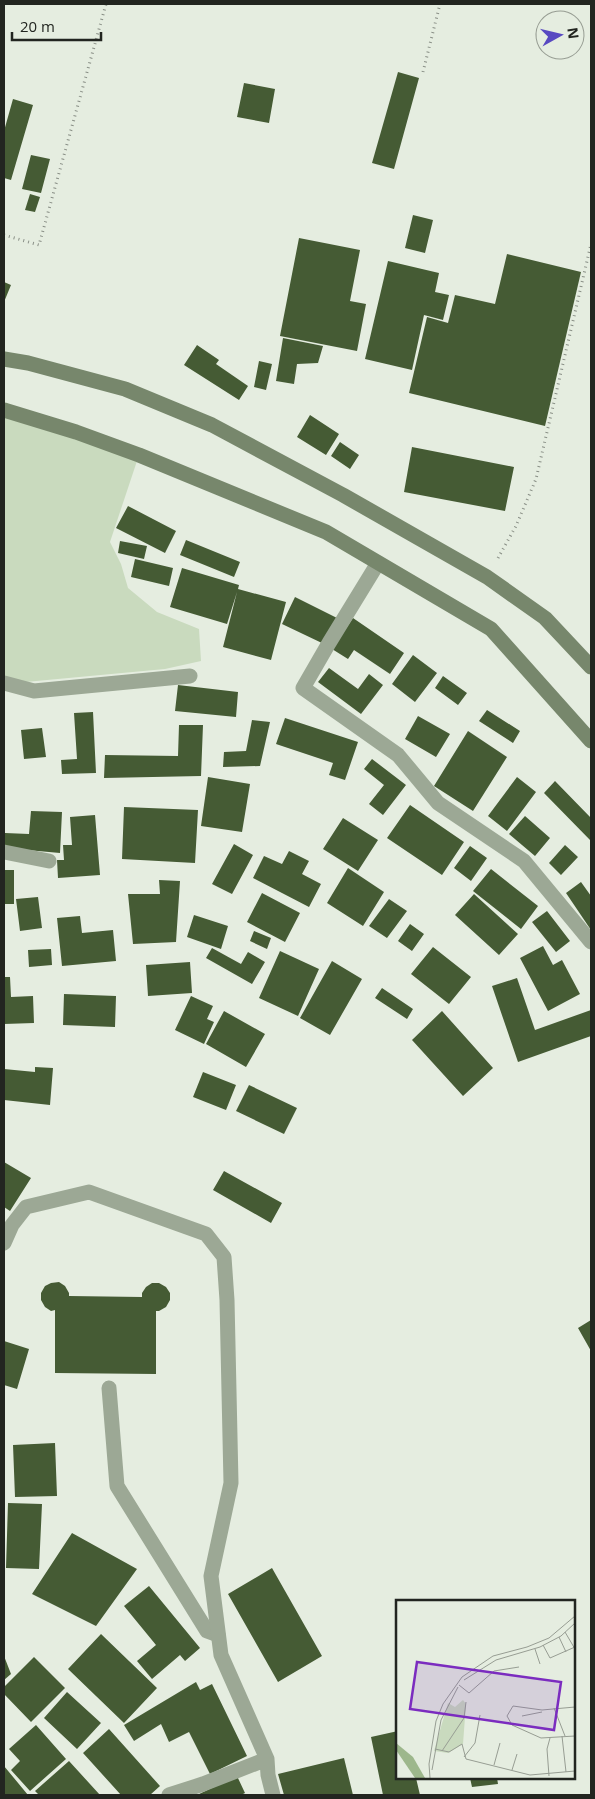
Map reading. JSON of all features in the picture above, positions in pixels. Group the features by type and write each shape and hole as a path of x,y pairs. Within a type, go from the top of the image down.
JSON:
{"main road":[{"path":"4,358 126,389 212,425 343,495 487,577 545,618 591,667"},
{"path":"4,410 76,432 210,483 326,532 491,629 591,742"}],"street":[{"path":"378,563 303,688 398,755 438,803 524,860 591,942"},
{"path":"4,683 34,691 190,676"},
{"path":"4,852 49,861"},
{"path":"4,1244 12,1225 26,1207 89,1192 206,1234 224,1257 227,1300 231,1483 212,1576 221,1655 267,1759 268,1775 273,1795"},
{"path":"109,1388 116,1486 207,1631 218,1635"},
{"path":"169,1795 267,1759"}],"path":[{"path":"4,235 39,245 106,4"},
{"path":"423,72 440,4"},
{"path":"487,577 516,526 536,479 591,244"}],"green space":[{"path":"4,410 139,455 110,542 121,564 128,588 157,612 199,629 201,661 165,669 4,684"}],"building":[{"path":"398,72 419,78 394,169 372,163"},
{"path":"244,83 275,89 269,123 237,117"},
{"path":"13,99 33,105 11,180 4,178 4,131"},
{"path":"31,155 50,159 41,193 22,189"},
{"path":"30,194 40,197 35,212 25,210"},
{"path":"413,215 433,220 425,253 405,248"},
{"path":"299,238 360,250 350,301 366,304 357,351 280,336"},
{"path":"507,254 581,272 545,426 409,393 427,317 448,323 455,295 495,304"},
{"path":"388,261 439,273 435,292 449,295 443,320 424,315 412,370 365,359"},
{"path":"4,282 11,285 4,302"},
{"path":"283,338 323,346 318,363 297,364 294,384 276,381"},
{"path":"197,345 219,360 216,364 248,386 239,400 184,365"},
{"path":"259,361 272,364 266,390 254,387"},
{"path":"310,415 339,434 326,455 297,437"},
{"path":"340,442 359,455 350,469 331,456"},
{"path":"412,447 514,467 505,511 404,492"},
{"path":"128,506 176,531 165,553 116,528"},
{"path":"186,540 240,562 234,577 180,555"},
{"path":"120,541 147,546 144,559 118,553"},
{"path":"135,559 173,568 169,586 131,577"},
{"path":"182,568 239,585 238,589 286,602 271,660 223,647 237,592 227,624 170,607"},
{"path":"295,597 337,618 324,644 282,624"},
{"path":"353,618 404,653 390,674 354,650 348,659 332,649"},
{"path":"413,655 437,673 415,702 392,684"},
{"path":"329,668 358,689 369,674 383,685 361,714 318,682"},
{"path":"443,676 467,693 458,705 435,688"},
{"path":"178,685 238,692 236,717 175,711"},
{"path":"487,710 520,731 513,743 479,721"},
{"path":"93,712 96,773 62,774 61,760 77,759 74,713"},
{"path":"418,716 450,734 436,757 405,739"},
{"path":"285,718 358,742 345,780 329,775 333,763 276,744"},
{"path":"252,720 270,722 260,766 223,767 224,752 246,751"},
{"path":"179,725 203,725 201,776 104,778 105,755 178,756"},
{"path":"42,728 46,757 24,759 21,730"},
{"path":"468,731 507,757 473,811 434,786"},
{"path":"372,759 406,785 383,815 369,804 384,785 364,769"},
{"path":"208,777 250,784 242,832 201,826"},
{"path":"517,777 536,792 507,831 488,816"},
{"path":"555,781 591,818 590,840 544,793"},
{"path":"410,805 464,842 442,875 387,838"},
{"path":"124,807 198,810 195,863 122,859"},
{"path":"31,811 62,812 60,853 5,848 5,833 29,834"},
{"path":"95,815 100,875 58,878 57,860 64,860 63,845 72,845 70,817"},
{"path":"525,816 550,838 535,856 509,834"},
{"path":"343,818 378,840 358,871 323,849"},
{"path":"234,844 253,855 232,894 212,884"},
{"path":"565,845 578,857 561,875 549,863"},
{"path":"470,846 487,858 471,881 454,868"},
{"path":"289,851 309,861 302,874 321,884 309,907 253,878 264,856 282,864"},
{"path":"348,868 384,892 363,926 327,903"},
{"path":"491,869 538,906 521,929 473,891"},
{"path":"4,870 14,870 14,904 4,904"},
{"path":"159,880 180,881 176,942 133,944 128,894 160,894"},
{"path":"581,882 591,896 591,930 566,893"},
{"path":"262,893 300,913 285,942 247,922"},
{"path":"474,894 518,934 499,955 455,915"},
{"path":"38,897 42,928 20,931 16,899"},
{"path":"389,899 407,911 387,938 369,926"},
{"path":"547,911 570,941 556,952 532,922"},
{"path":"194,915 228,926 221,949 187,937"},
{"path":"80,916 82,933 113,930 116,961 62,966 57,918"},
{"path":"410,924 424,934 412,951 398,941"},
{"path":"254,931 271,938 267,949 250,941"},
{"path":"543,946 553,965 562,960 580,994 548,1011 520,958"},
{"path":"433,947 471,977 449,1004 411,974"},
{"path":"212,948 241,964 248,952 265,962 252,984 206,958"},
{"path":"51,949 52,965 29,967 28,950"},
{"path":"280,951 319,969 298,1016 259,998"},
{"path":"332,961 362,979 330,1035 300,1018"},
{"path":"190,962 192,993 148,996 146,965"},
{"path":"4,977 10,977 11,997 33,996 34,1023 4,1024"},
{"path":"517,978 535,1030 591,1010 591,1036 518,1062 492,986"},
{"path":"382,988 413,1009 407,1019 375,998"},
{"path":"64,994 116,996 115,1027 63,1025"},
{"path":"191,996 213,1006 207,1019 214,1022 204,1044 175,1030"},
{"path":"224,1011 265,1034 246,1067 206,1044"},
{"path":"442,1011 493,1068 463,1096 412,1040"},
{"path":"35,1067 53,1068 50,1105 4,1100 4,1069 35,1072"},
{"path":"203,1072 236,1085 226,1110 193,1097"},
{"path":"249,1085 297,1108 284,1134 236,1111"},
{"path":"4,1162 31,1178 10,1211 4,1207"},
{"path":"224,1171 282,1203 271,1223 213,1190"},
{"path":"59,1282 65,1286 69,1296 142,1297 146,1287 152,1283 159,1283 166,1287 170,1293 170,1300 166,1307 156,1311 156,1374 55,1373 55,1310 51,1311 45,1307 41,1300 41,1293 45,1286"},
{"path":"591,1320 591,1351 578,1328"},
{"path":"4,1341 29,1349 17,1389 4,1385"},
{"path":"55,1443 57,1496 15,1497 13,1445"},
{"path":"8,1503 42,1504 39,1569 6,1568"},
{"path":"72,1533 137,1569 96,1626 32,1594"},
{"path":"272,1568 322,1656 278,1682 228,1594"},
{"path":"149,1586 200,1648 185,1661 180,1655 152,1679 137,1661 156,1645 124,1606"},
{"path":"101,1634 157,1688 124,1723 68,1669"},
{"path":"4,1656 11,1674 4,1680"},
{"path":"34,1657 65,1688 31,1722 4,1694 4,1687"},
{"path":"196,1682 200,1690 212,1684 247,1756 210,1774 189,1732 169,1742 161,1724 134,1741 124,1725"},
{"path":"67,1692 101,1723 77,1749 44,1718"},
{"path":"36,1725 66,1759 30,1791 11,1770 20,1761 9,1749"},
{"path":"109,1729 160,1786 150,1795 121,1795 83,1753"},
{"path":"396,1731 396,1779 416,1779 420,1795 383,1795 371,1737"},
{"path":"344,1758 353,1795 284,1795 278,1774"},
{"path":"69,1761 100,1795 39,1795 35,1791"},
{"path":"4,1766 28,1795 4,1795"},
{"path":"237,1776 245,1793 241,1795 197,1795"},
{"path":"470,1779 497,1779 498,1784 472,1787"}]}
